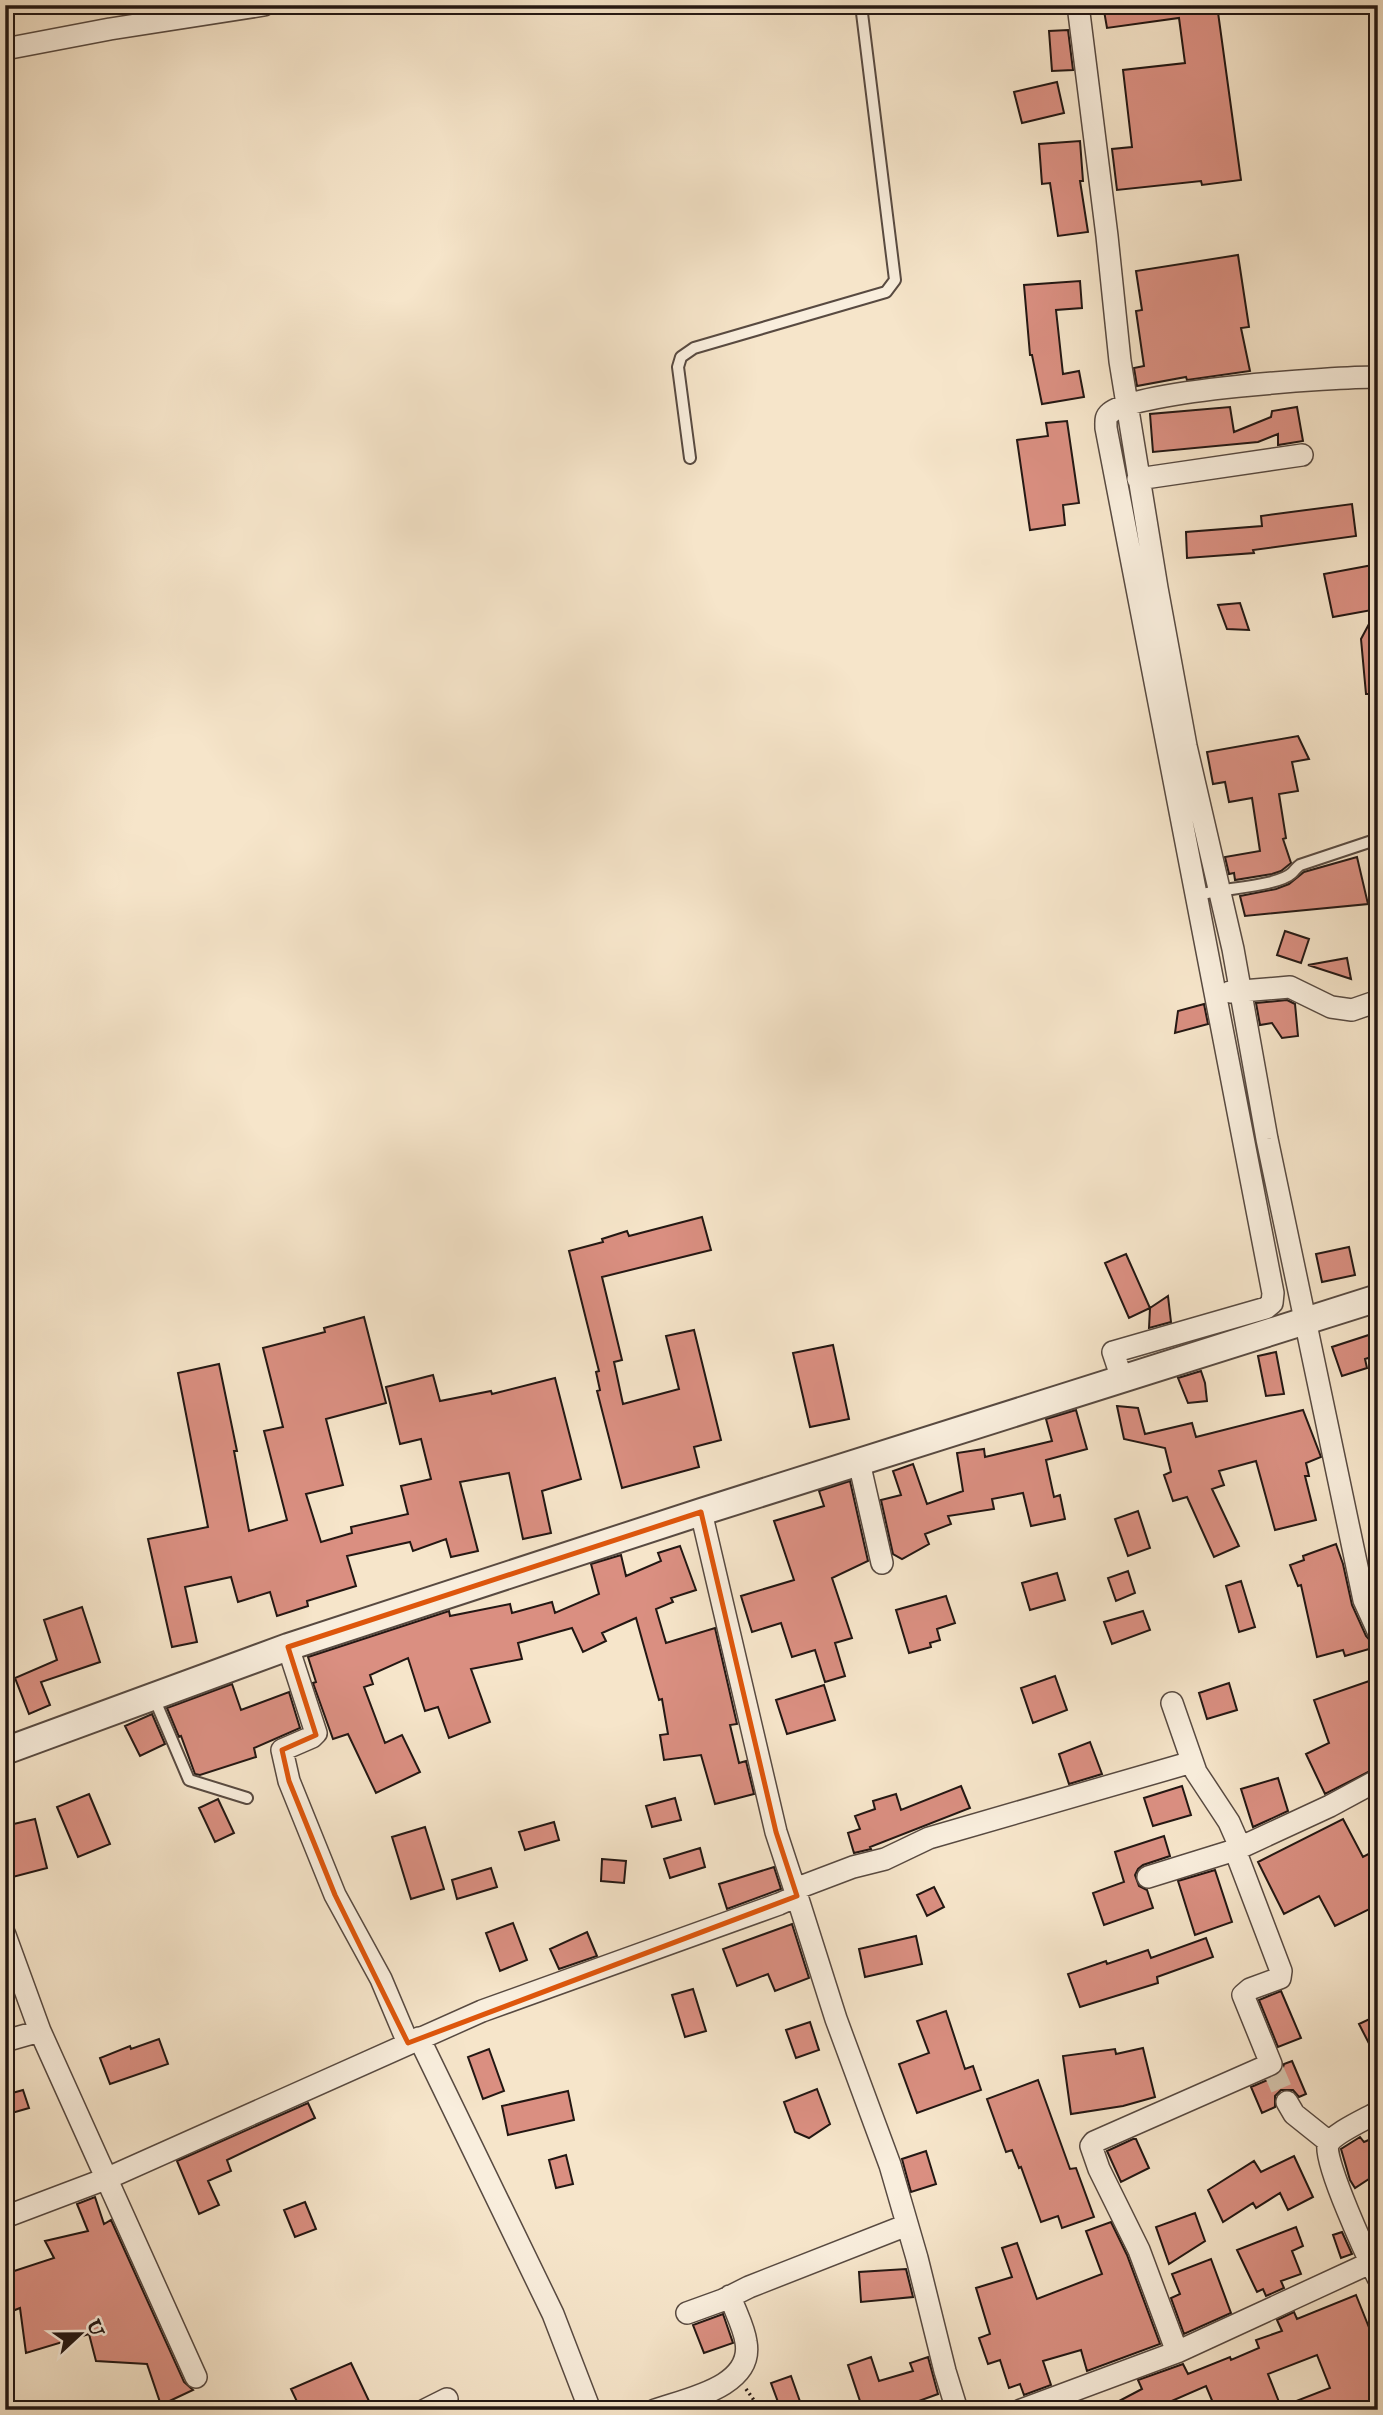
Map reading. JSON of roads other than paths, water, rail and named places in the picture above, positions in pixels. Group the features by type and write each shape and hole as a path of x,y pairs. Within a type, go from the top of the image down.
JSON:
{"street":[{"path":"5,49 110,29 264,5"},
{"path":"1079,5 1120,362 1186,746 1207,892"},
{"path":"1376,1621 1364,1600 1267,1139 1228,992 1106,428 1106,417 1111,411 1128,404 1252,386 1339,377 1378,377"},
{"path":"1138,479 1302,455"},
{"path":"1228,992 1290,987 1331,1007 1352,1010 1378,1000"},
{"path":"1119,1369 1113,1352 1266,1308 1272,1303 1273,1293 1228,992"},
{"path":"5,1751 288,1647 859,1462 1119,1369 1306,1320 1378,1298"},
{"path":"859,1462 882,1563"},
{"path":"701,1512 776,1832 836,2019 890,2165 957,2410"},
{"path":"288,1647 316,1733 282,1751 289,1781 335,1895 382,1979 552,2314 590,2410"},
{"path":"1172,1703 1202,1784 1229,1822 1281,1972 1280,1978 1250,1989 1243,1995 1272,2066 1094,2142 1091,2146 1099,2169 1139,2250 1177,2352"},
{"path":"5,2217 108,2178 482,2011 779,1905 796,1892 853,1867 885,1859 929,1838 1192,1762"},
{"path":"1147,1877 1237,1849 1330,1806 1378,1780"},
{"path":"5,1935 40,2031 196,2377"},
{"path":"5,2041 40,2031"},
{"path":"1287,2102 1294,2114 1329,2142"},
{"path":"1329,2142 1378,2112"},
{"path":"1021,2410 1177,2352 1374,2270 1329,2159 1329,2142"},
{"path":"687,2314 907,2225"},
{"path":"655,2410 707,2392 733,2379 745,2362 747,2343 730,2296"},
{"path":"425,2410 447,2399"}],"lane":[{"path":"690,458 678,367 681,357 694,348 886,292 895,280 861,5"},
{"path":"1207,892 1278,880 1292,873 1300,865 1378,839"},
{"path":"154,1698 189,1780 247,1798"}],"tunnel":[{"path":"1273,2069 1287,2102"}]}
